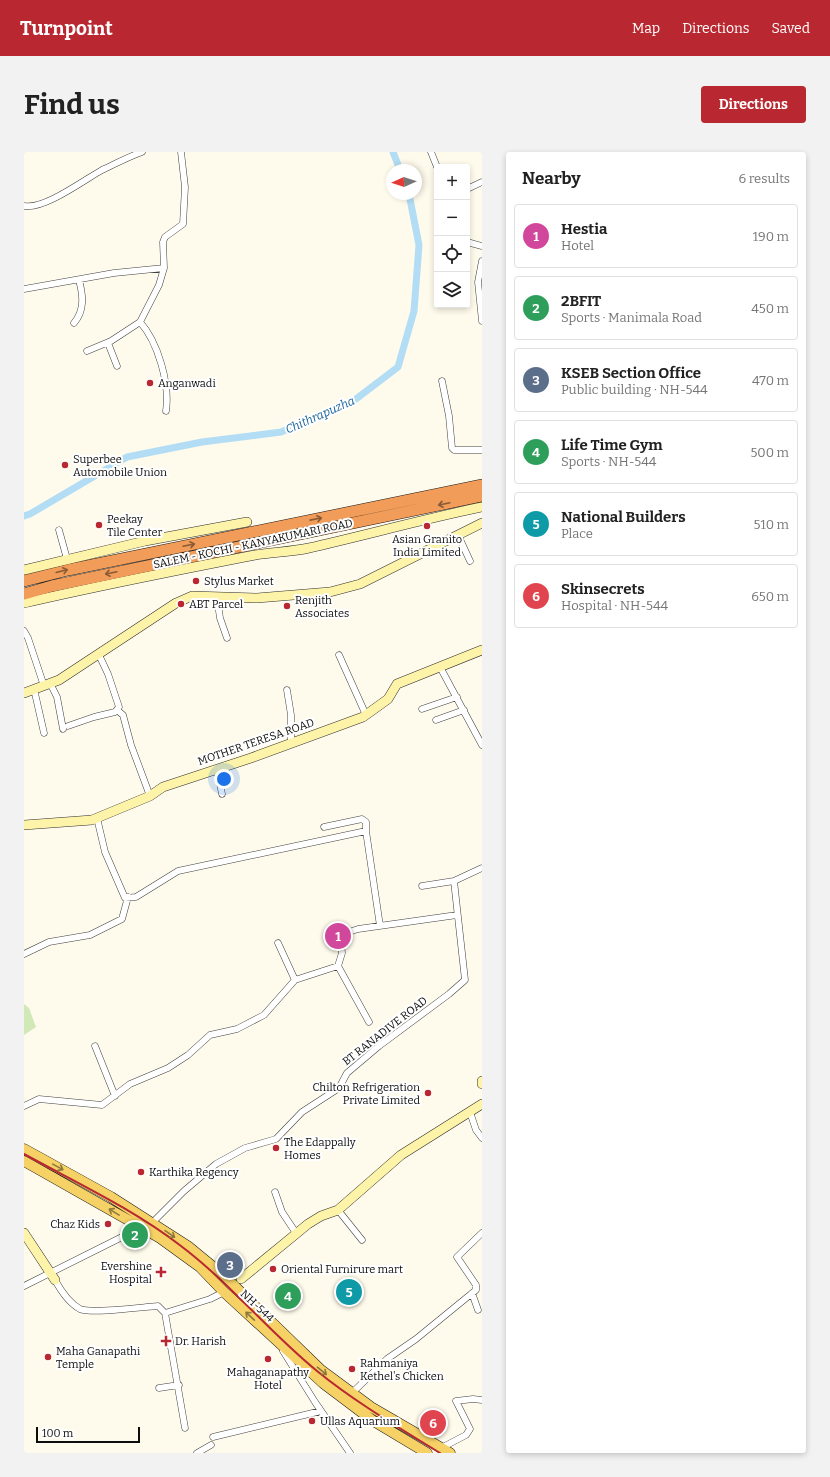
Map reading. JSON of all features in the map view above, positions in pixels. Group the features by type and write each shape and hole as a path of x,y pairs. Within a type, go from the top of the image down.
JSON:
{"highway":[{"name":"SALEM - KOCHI - KANYAKUMARI ROAD","path":"24,581 127,558 248,527 482,485"},
{"name":"SALEM - KOCHI - KANYAKUMARI ROAD","path":"24,594 52,586 482,496"},
{"path":"127,558 130,570"}],"main road":[{"path":"24,1149 111,1197 154,1223"},
{"name":"NH-544","path":"24,1160 160,1238 200,1267 224,1292 371,1408 445,1451"},
{"name":"NH-544","path":"154,1223 189,1247 223,1276 237,1282 281,1338 323,1383 372,1420 427,1453"}],"street":[{"path":"24,206 33,206 46,201 102,170 142,152"},
{"path":"87,351 108,342 140,322 159,285 164,268 164,237 183,224 185,187 181,152"},
{"path":"431,152 436,164"},
{"path":"470,188 482,182"},
{"path":"470,243 482,246"},
{"path":"482,261 478,282 482,322"},
{"path":"24,289 114,273 164,268"},
{"path":"74,323 79,317 83,300 79,280"},
{"path":"140,322 151,339 164,376 168,397 166,411"},
{"path":"108,342 117,366"},
{"path":"442,381 449,416 452,448 454,450 482,450"},
{"path":"24,603 111,583 138,579 265,553 307,548 482,507"},
{"path":"24,693 59,680 176,603 192,596 257,598 330,592 360,584 482,523"},
{"path":"24,570 67,559 248,527"},
{"path":"59,530 67,559"},
{"path":"458,535 470,561"},
{"path":"217,597 220,618 227,638"},
{"path":"24,631 47,684 56,697 65,727 94,717 115,712 119,707 108,674 99,655"},
{"name":"MOTHER TERESA ROAD","path":"24,825 92,820 150,796 163,786 291,744 366,715 388,699 397,684 482,650"},
{"path":"339,655 366,715"},
{"path":"440,667 482,745"},
{"path":"34,689 44,733"},
{"path":"287,690 291,715 291,744"},
{"path":"422,709 457,697"},
{"path":"116,710 124,715 131,744 150,796"},
{"path":"436,720 464,710"},
{"path":"217,769 222,794"},
{"path":"97,818 105,852 125,898 136,897 178,871 366,831"},
{"path":"324,827 362,820 366,822 366,831 380,926"},
{"path":"422,886 454,881 482,868"},
{"name":"BT RANADIVE ROAD","path":"24,1286 53,1277 141,1228 154,1223 184,1191 216,1164 245,1148 276,1139 302,1112 338,1088 347,1073 379,1046 449,994 465,980 454,881"},
{"path":"24,954 49,942 90,935 122,919 128,897"},
{"path":"369,1022 338,966 342,953 340,935 358,929 457,915"},
{"path":"278,942 295,980"},
{"path":"24,1106 39,1099 102,1105 130,1084 170,1067 188,1055 210,1035 237,1030 264,1015 295,980 338,966"},
{"path":"95,1046 115,1096"},
{"path":"237,1282 296,1234 321,1216 338,1210 401,1155 482,1104"},
{"path":"470,1112 476,1130 482,1138"},
{"path":"275,1192 282,1212 296,1234"},
{"path":"338,1210 362,1240"},
{"path":"24,1233 66,1298 80,1309 95,1310 158,1306 165,1313 179,1385 185,1428"},
{"path":"482,1233 456,1257 482,1294"},
{"path":"477,1288 478,1310"},
{"path":"352,1392 387,1359 416,1339 477,1288"},
{"path":"165,1313 210,1300 224,1292"},
{"path":"281,1338 321,1411 350,1453"},
{"path":"159,1388 179,1385"},
{"path":"445,1451 466,1435 470,1429 456,1401 473,1399 482,1400"},
{"path":"212,1437 321,1411"},
{"path":"197,1453 211,1445"}],"green space":[{"path":"24,1004 29,1008 36,1027 24,1035"}],"waterway":[{"name":"Chithrapuzha","path":"393,152 398,164"},
{"name":"Chithrapuzha","path":"24,516 30,514 127,457 202,442 281,432 352,402 398,367 414,311 419,245 410,200"}],"railway":[{"path":"24,1154 124,1208 163,1233 199,1260 299,1356 317,1371 362,1404 440,1453"}],"place":[{"name":"Anganwadi","path":"150,383"},
{"name":"Superbee Automobile Union","path":"65,465"},
{"name":"Peekay Tile Center","path":"99,525"},
{"name":"Asian Granito India Limited","path":"427,526"},
{"name":"Stylus Market","path":"196,581"},
{"name":"ABT Parcel","path":"181,604"},
{"name":"Renjith Associates","path":"287,606"},
{"name":"Hestia","path":"338,936"},
{"name":"Chilton Refrigeration Private Limited","path":"428,1093"},
{"name":"The Edappally Homes","path":"276,1148"},
{"name":"Karthika Regency","path":"141,1172"},
{"name":"Chaz Kids","path":"108,1224"},
{"name":"2BFIT","path":"135,1235"},
{"name":"KSEB Section Office","path":"230,1265"},
{"name":"Oriental Furnirure mart","path":"273,1269"},
{"name":"Evershine Hospital","path":"161,1272"},
{"name":"National Builders","path":"349,1292"},
{"name":"Life Time Gym","path":"288,1296"},
{"name":"Dr. Harish","path":"166,1341"},
{"name":"Maha Ganapathi Temple","path":"48,1357"},
{"name":"Mahaganapathy Hotel","path":"268,1359"},
{"name":"Rahmaniya Kethel's Chicken","path":"352,1369"},
{"name":"Ullas Aquarium","path":"312,1421"},
{"name":"Skinsecrets","path":"433,1423"}]}
